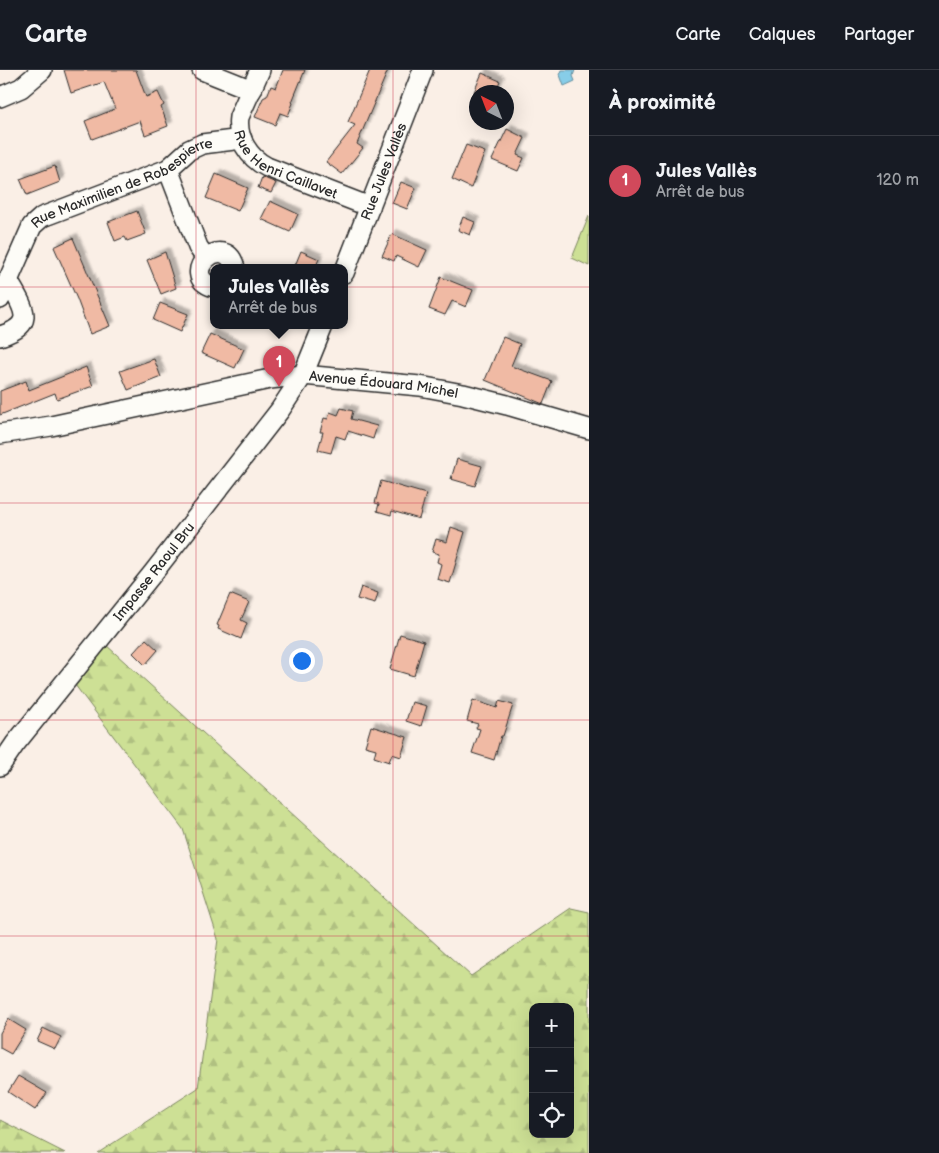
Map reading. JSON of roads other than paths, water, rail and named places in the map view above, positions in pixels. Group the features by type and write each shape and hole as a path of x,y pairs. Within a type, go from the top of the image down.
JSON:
{"street":[{"path":"0,97 21,88 42,70"},
{"path":"202,70 252,90"},
{"name":"Rue Henri Caillavet","path":"260,70 238,125 242,139 249,152 259,162 370,207"},
{"name":"Rue Jules Vallès","path":"348,264 423,70"},
{"name":"Rue Maximilien de Robespierre","path":"0,299 32,226 42,217 168,169 189,150 202,144 242,139"},
{"path":"168,169 198,247 206,258"},
{"path":"210,286 200,274 202,263 210,254 221,253 231,259 233,264"},
{"path":"0,336 14,332 20,327 24,318 24,312 8,280"},
{"path":"303,375 322,329"},
{"name":"Avenue Édouard Michel","path":"0,434 51,426 270,379 303,375 420,386 463,394 589,429"},
{"name":"Impasse Raoul Bru","path":"0,766 15,744 153,573 280,410 303,375"}],"water":[{"path":"562,70 575,70 573,76 575,81 564,86 560,75"}],"place":[{"name":"Jules Vallès","path":"279,387"}]}
